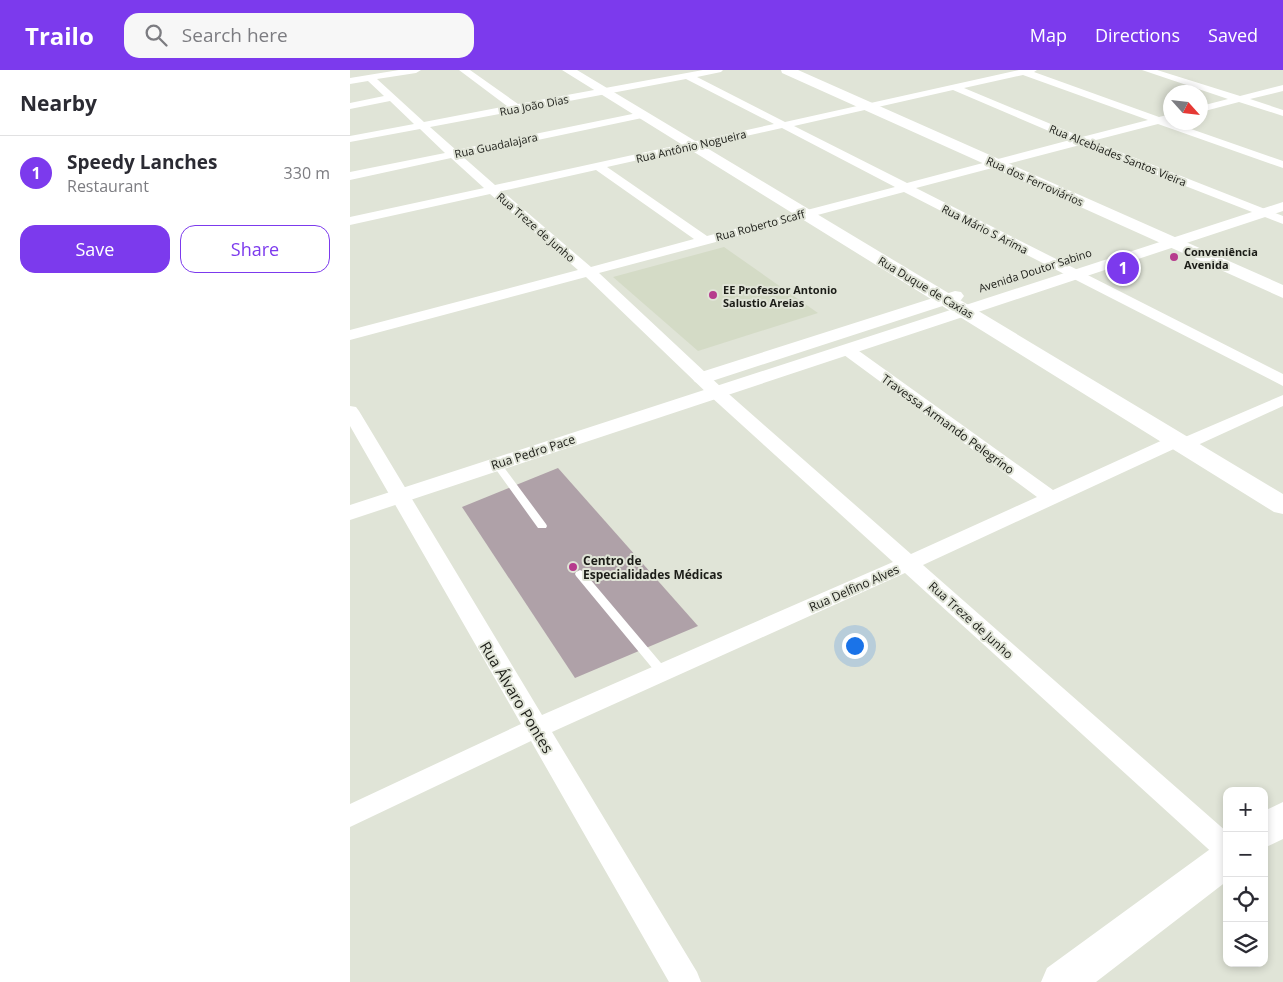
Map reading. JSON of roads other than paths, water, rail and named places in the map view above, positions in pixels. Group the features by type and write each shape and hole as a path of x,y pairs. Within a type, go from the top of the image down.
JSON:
{"main road":[{"name":"Rua Duque de Caxias","path":"568,70 964,310 1177,444 1283,506"},
{"name":"Rua dos Ferroviários","path":"787,70 1283,292"},
{"path":"1268,829 1283,818"},
{"path":"1062,982 1223,862"}],"street":[{"path":"350,81 416,70"},
{"path":"464,70 516,108"},
{"name":"Rua João Dias","path":"350,139 718,70"},
{"path":"992,70 1007,76"},
{"path":"1041,70 1163,116"},
{"path":"1147,70 1283,112"},
{"path":"1170,70 1283,105"},
{"path":"1028,71 1163,117"},
{"name":"Rua Antônio Nogueira","path":"350,221 1028,71"},
{"name":"Rua Mário S Arima","path":"688,76 1283,381"},
{"name":"Rua Treze de Junho","path":"370,78 492,190 588,271 709,385 1223,845"},
{"name":"Rua Alcebiades Santos Vieira","path":"953,87 1080,141 1283,220"},
{"path":"1208,107 1283,88"},
{"path":"350,106 391,98"},
{"name":"Rua Guadalajara","path":"350,176 642,115"},
{"name":"Rua Roberto Scaff","path":"350,335 1163,119"},
{"path":"1197,130 1283,165"},
{"path":"1208,130 1270,152 1283,154"},
{"path":"599,166 704,240"},
{"name":"Avenida Doutor Sabino","path":"1017,276 1283,191"},
{"name":"Avenida Doutor Sabino","path":"709,385 846,349 1283,206"},
{"name":"Avenida Doutor Sabino","path":"709,385 970,291"},
{"name":"Travessa Armando Pelegrino","path":"846,349 1051,498"},
{"name":"Rua Pedro Pace","path":"350,513 497,464 709,385"},
{"name":"Rua Delfino Alves","path":"350,816 536,728 908,564 1051,498 1283,400"},
{"name":"Rua Álvaro Pontes","path":"350,412 686,982"}],"lane":[{"path":"350,72 362,70"},
{"path":"497,464 542,526"},
{"path":"580,574 662,672"}],"place":[{"name":"Conveniência Avenida","path":"1174,257"},
{"name":"Speedy Lanches","path":"1123,268"},
{"name":"EE Professor Antonio Salustio Areias","path":"713,295"},
{"name":"Centro de Especialidades Médicas","path":"573,567"}]}
